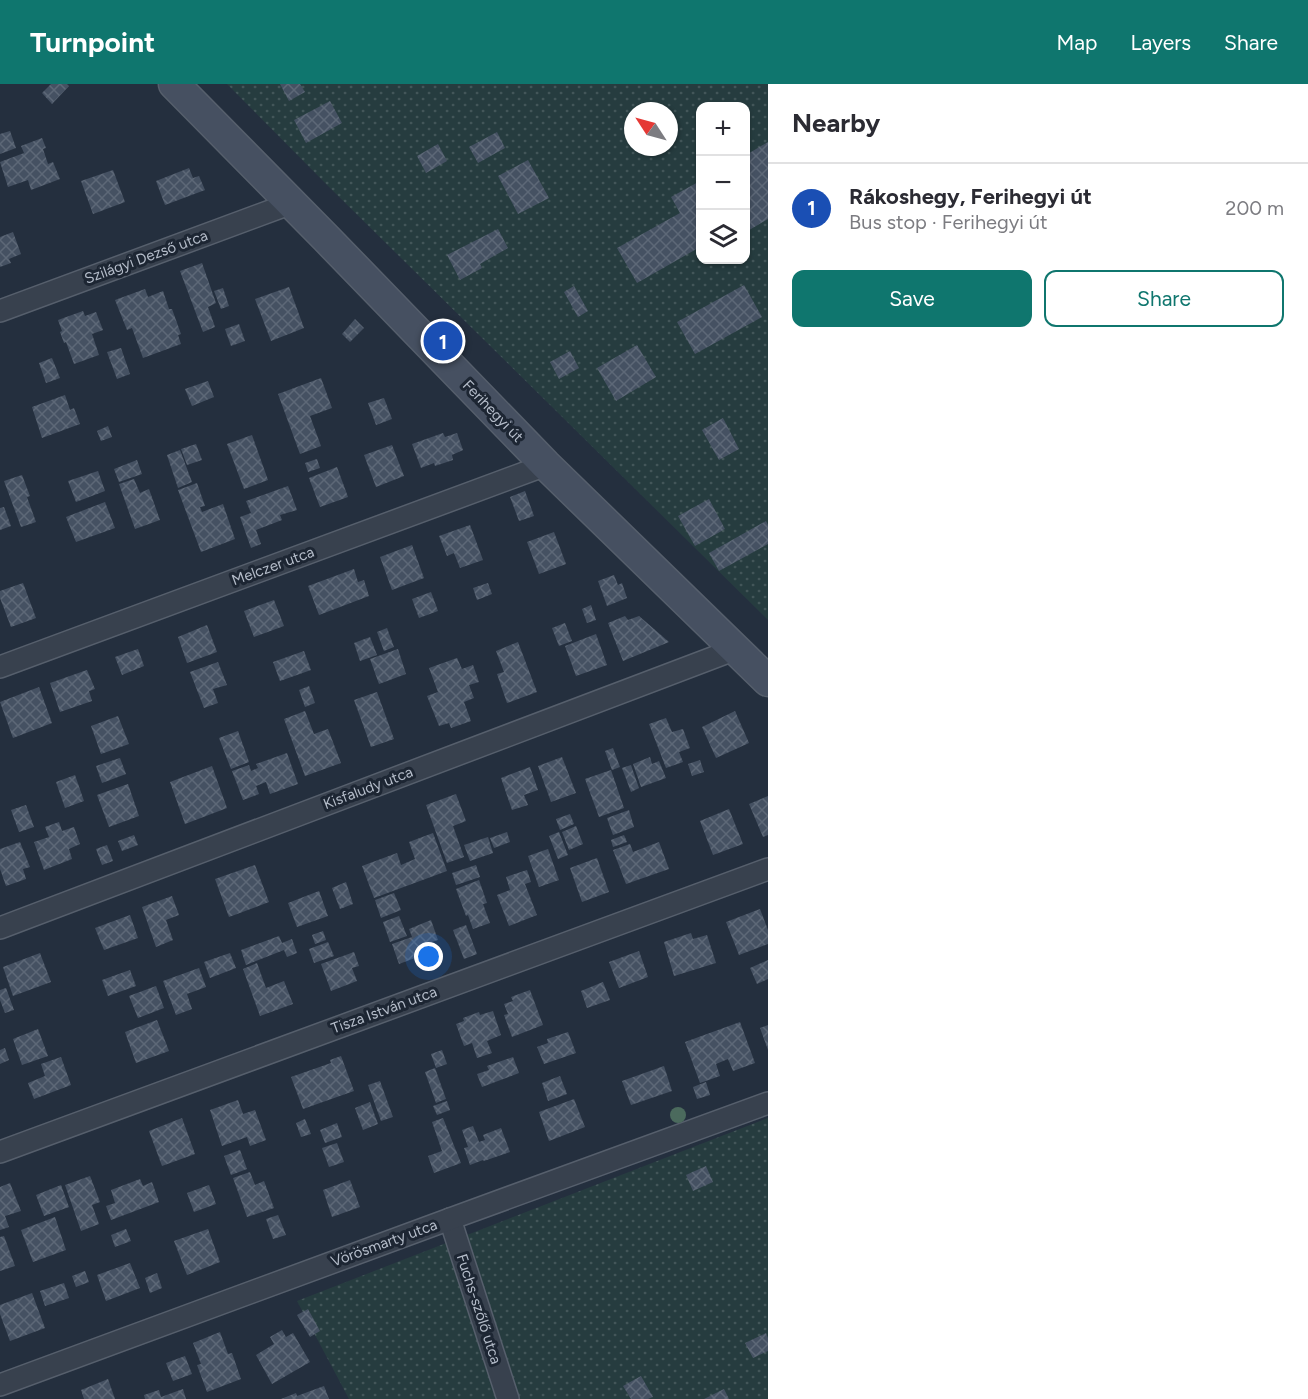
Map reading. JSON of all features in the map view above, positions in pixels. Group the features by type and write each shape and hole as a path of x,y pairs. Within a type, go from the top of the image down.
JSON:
{"main road":[{"name":"Ferihegyi út","path":"174,84 546,465 768,681"}],"street":[{"name":"Szilágyi Dezső utca","path":"0,311 291,203"},
{"name":"Melczer utca","path":"0,667 546,465"},
{"name":"Kisfaludy utca","path":"0,928 736,649"},
{"name":"Tisza István utca","path":"0,1152 768,869"},
{"name":"Vörösmarty utca","path":"0,1385 768,1103"},
{"name":"Fuchs-szőlő utca","path":"450,1219 508,1399"}],"green space":[{"path":"227,84 768,84 768,620 329,187"},
{"path":"768,1118 768,1399 349,1399 297,1301"}],"building":[{"path":"51,84 69,86 52,104 42,93"},
{"path":"280,84 300,84 305,92 289,101"},
{"path":"330,101 342,123 306,143 294,120"},
{"path":"10,131 16,148 0,154 0,134"},
{"path":"497,132 505,148 478,163 469,147"},
{"path":"42,138 48,164 53,162 60,179 31,190 28,180 8,187 0,162 24,153 21,146"},
{"path":"768,142 768,219 750,230 750,156 750,153"},
{"path":"438,144 447,161 426,173 417,156"},
{"path":"528,160 549,198 518,214 498,176"},
{"path":"189,168 193,178 199,176 205,190 165,205 156,181"},
{"path":"113,170 125,202 93,214 81,181"},
{"path":"696,183 696,249 637,283 617,248 680,213 671,197"},
{"path":"498,229 508,248 480,264 482,268 460,280 447,255"},
{"path":"13,232 21,254 9,259 11,263 0,267 0,237"},
{"path":"202,263 216,303 208,307 215,327 203,332 180,271"},
{"path":"744,285 762,317 695,354 677,322"},
{"path":"574,286 588,311 578,317 564,292"},
{"path":"289,287 304,328 271,341 255,299"},
{"path":"223,288 229,306 221,309 214,291"},
{"path":"145,289 148,297 163,291 181,334 178,335 181,344 143,358 132,328 127,330 115,300"},
{"path":"83,311 85,316 96,312 103,330 92,334 99,355 74,364 60,332 62,331 58,320"},
{"path":"355,319 364,328 350,342 342,334"},
{"path":"239,324 245,341 231,346 225,329"},
{"path":"637,345 656,377 616,401 597,368"},
{"path":"121,348 130,374 117,379 107,352"},
{"path":"570,351 579,368 559,379 550,362"},
{"path":"52,358 60,378 46,383 39,363"},
{"path":"321,378 332,408 310,416 321,446 300,454 278,394"},
{"path":"208,381 214,397 192,406 185,389"},
{"path":"65,395 70,410 74,408 80,424 42,438 32,407"},
{"path":"384,398 392,419 376,425 368,403"},
{"path":"723,418 739,449 719,460 702,430"},
{"path":"108,426 112,437 101,441 97,431"},
{"path":"443,433 445,437 457,433 463,450 452,455 453,460 421,468 412,444"},
{"path":"252,435 268,480 244,489 227,444"},
{"path":"196,444 202,460 187,465 181,449"},
{"path":"392,445 404,476 376,487 364,455"},
{"path":"180,450 192,482 178,488 167,455"},
{"path":"317,459 320,468 308,472 305,463"},
{"path":"137,460 142,474 119,482 114,469"},
{"path":"337,467 348,497 320,507 309,478"},
{"path":"98,471 105,491 76,502 68,481"},
{"path":"22,475 36,522 21,527 4,481"},
{"path":"134,479 140,493 149,489 160,520 135,529 119,484"},
{"path":"197,483 205,506 200,507 202,512 223,504 235,539 201,552 178,490"},
{"path":"288,486 297,510 280,515 282,520 256,530 261,544 251,548 240,517 251,513 246,501"},
{"path":"525,491 534,516 519,521 510,497"},
{"path":"709,499 725,529 695,546 678,516"},
{"path":"105,502 115,528 76,542 66,517"},
{"path":"4,507 11,526 0,530 0,508"},
{"path":"766,521 768,544 719,571 709,553"},
{"path":"470,525 483,560 460,568 454,553 447,556 439,536"},
{"path":"554,532 566,564 539,574 527,542"},
{"path":"412,545 424,578 392,590 380,557"},
{"path":"354,569 358,582 364,580 369,596 319,615 308,586"},
{"path":"614,575 618,585 622,583 627,598 607,606 598,581"},
{"path":"23,583 36,618 11,627 0,598 0,591"},
{"path":"488,583 492,594 477,600 473,588"},
{"path":"431,592 438,611 419,618 412,599"},
{"path":"274,600 284,626 254,637 244,611"},
{"path":"591,605 596,620 587,623 582,609"},
{"path":"625,616 628,620 639,616 669,642 623,661 608,623"},
{"path":"565,623 572,641 559,646 552,628"},
{"path":"207,625 217,652 187,663 178,637"},
{"path":"387,628 394,647 384,651 377,632"},
{"path":"596,634 607,665 576,676 565,646"},
{"path":"370,637 377,655 360,661 354,643"},
{"path":"518,642 537,692 507,703 497,674 504,672 496,651"},
{"path":"138,649 144,666 122,675 115,657"},
{"path":"398,649 406,674 379,684 370,659"},
{"path":"304,651 311,670 280,681 273,662"},
{"path":"457,658 462,669 473,665 479,682 469,685 474,698 464,702 471,721 451,728 449,723 439,726 427,696 438,692 429,668"},
{"path":"218,662 227,685 213,689 218,703 204,708 190,672"},
{"path":"87,670 95,689 89,691 92,701 60,712 50,683"},
{"path":"309,686 315,703 305,707 299,690"},
{"path":"39,687 52,723 13,738 0,702"},
{"path":"377,692 394,739 371,747 354,700"},
{"path":"305,711 314,734 328,729 341,763 305,776 284,719"},
{"path":"735,711 749,743 716,758 702,727"},
{"path":"118,716 129,744 101,754 91,726"},
{"path":"666,718 672,732 683,729 690,748 679,752 683,762 666,768 649,724"},
{"path":"238,731 249,762 231,769 219,738"},
{"path":"613,748 620,767 612,770 605,751"},
{"path":"287,753 298,784 270,794 266,782 256,786 259,794 243,800 232,771 249,765 251,771 258,768 256,764"},
{"path":"562,757 576,793 551,802 538,766"},
{"path":"650,757 652,764 659,761 666,778 641,787 633,764"},
{"path":"120,758 126,774 102,783 96,766"},
{"path":"700,760 704,772 692,776 688,764"},
{"path":"631,765 639,788 631,792 622,768"},
{"path":"212,766 227,808 185,824 170,782"},
{"path":"530,767 538,790 524,795 528,805 512,810 501,778"},
{"path":"611,770 624,808 599,817 585,779"},
{"path":"75,775 84,801 65,808 56,782"},
{"path":"128,784 139,816 109,827 97,795"},
{"path":"456,794 466,821 453,826 464,857 447,863 426,805"},
{"path":"768,796 768,835 763,837 749,804"},
{"path":"26,805 34,827 19,832 11,810"},
{"path":"729,809 743,844 713,855 700,821"},
{"path":"629,810 634,827 613,835 607,818"},
{"path":"570,814 574,824 560,830 556,819"},
{"path":"59,822 62,831 74,827 80,844 69,849 72,859 44,870 34,842 49,837 45,827"},
{"path":"576,826 583,844 569,850 562,832"},
{"path":"507,832 510,842 494,848 490,838"},
{"path":"559,832 568,855 558,859 549,836"},
{"path":"433,833 447,871 374,898 362,866 397,853 401,865 415,859 409,842"},
{"path":"134,835 138,845 122,851 118,841"},
{"path":"624,835 627,842 613,847 611,840"},
{"path":"488,837 493,853 470,861 464,845"},
{"path":"20,842 30,867 23,869 26,879 6,886 0,869 0,849"},
{"path":"659,842 669,869 626,884 613,850 630,844 633,852"},
{"path":"107,845 113,861 102,865 96,849"},
{"path":"548,849 559,880 539,887 528,856"},
{"path":"597,858 609,892 582,902 570,868"},
{"path":"255,865 269,902 229,917 215,879"},
{"path":"476,865 480,877 456,885 452,873"},
{"path":"527,870 531,882 525,884 537,915 509,926 497,895 510,890 506,877"},
{"path":"479,880 487,903 483,904 490,923 473,929 456,889"},
{"path":"346,882 353,904 340,909 332,888"},
{"path":"319,891 328,916 297,927 288,903"},
{"path":"394,893 401,910 381,918 375,900"},
{"path":"172,896 179,915 166,920 173,940 156,947 142,907"},
{"path":"760,909 768,930 768,944 739,955 726,922"},
{"path":"130,915 138,938 104,950 95,928"},
{"path":"399,916 407,936 390,942 383,922"},
{"path":"431,920 438,940 425,944 428,953 399,964 392,944 412,937 409,929"},
{"path":"466,925 477,954 464,959 453,930"},
{"path":"323,931 326,940 315,944 312,935"},
{"path":"691,933 693,939 707,935 716,963 674,976 664,942"},
{"path":"279,936 282,943 292,939 297,953 287,957 284,950 246,965 241,950"},
{"path":"328,942 334,956 314,963 309,949"},
{"path":"639,951 648,977 619,988 609,962"},
{"path":"354,952 359,966 352,968 357,981 331,991 321,964"},
{"path":"40,953 51,982 13,996 3,967"},
{"path":"230,953 236,968 210,978 204,962"},
{"path":"768,960 768,979 757,984 750,968"},
{"path":"257,963 266,988 284,981 293,1004 260,1016 243,969"},
{"path":"199,968 206,987 187,994 192,1009 176,1015 163,981"},
{"path":"130,970 136,986 108,996 102,980"},
{"path":"603,982 610,1000 587,1008 581,991"},
{"path":"156,986 164,1008 138,1018 129,996"},
{"path":"6,988 14,1010 5,1013 0,1000 0,990"},
{"path":"530,990 543,1025 512,1037 504,1015 508,1014 504,1004 513,1001 511,997"},
{"path":"493,1011 501,1035 487,1041 492,1053 477,1058 472,1043 464,1046 456,1024 464,1021 463,1018 479,1012 480,1015"},
{"path":"157,1020 169,1051 136,1063 125,1032"},
{"path":"740,1022 755,1063 733,1071 728,1059 716,1064 720,1076 700,1083 685,1042"},
{"path":"768,1025 768,1050 760,1028"},
{"path":"38,1029 48,1056 22,1065 13,1039"},
{"path":"568,1032 576,1053 544,1064 537,1047 548,1043 547,1039"},
{"path":"5,1048 9,1060 0,1064 0,1050"},
{"path":"442,1050 447,1064 436,1068 431,1054"},
{"path":"341,1056 354,1091 303,1109 291,1077 331,1063 330,1060"},
{"path":"61,1057 71,1085 34,1099 28,1083 45,1076 41,1064"},
{"path":"513,1057 519,1073 482,1087 477,1074 489,1070 487,1066"},
{"path":"664,1066 672,1091 631,1105 622,1081"},
{"path":"435,1068 446,1099 436,1103 425,1072"},
{"path":"560,1076 567,1094 548,1101 542,1083"},
{"path":"380,1081 393,1117 381,1121 368,1085"},
{"path":"706,1082 710,1095 697,1099 693,1087"},
{"path":"574,1099 585,1127 549,1141 539,1112"},
{"path":"238,1100 243,1114 255,1110 266,1140 250,1146 247,1137 222,1146 210,1110"},
{"path":"447,1101 450,1110 437,1115 433,1106"},
{"path":"370,1102 378,1124 363,1130 355,1108"},
{"path":"182,1118 195,1154 162,1166 149,1131"},
{"path":"443,1118 461,1163 434,1173 428,1156 442,1151 432,1122"},
{"path":"305,1119 311,1134 301,1137 296,1123"},
{"path":"337,1123 342,1137 325,1143 320,1130"},
{"path":"473,1126 479,1142 485,1140 483,1135 501,1128 510,1152 470,1165 464,1148 468,1147 462,1130"},
{"path":"337,1143 344,1162 329,1167 322,1148"},
{"path":"240,1150 247,1169 231,1175 224,1156"},
{"path":"706,1166 713,1182 693,1191 686,1175"},
{"path":"250,1172 255,1185 264,1181 274,1208 247,1217 233,1178"},
{"path":"90,1176 100,1202 92,1205 99,1224 81,1231 65,1185"},
{"path":"140,1179 143,1186 152,1182 159,1202 111,1220 106,1206 115,1203 111,1190"},
{"path":"350,1180 360,1207 332,1217 323,1190"},
{"path":"10,1183 21,1211 5,1216 9,1227 0,1230 0,1187"},
{"path":"61,1185 69,1207 44,1216 36,1195"},
{"path":"209,1185 216,1204 194,1212 187,1193"},
{"path":"278,1215 286,1235 273,1239 266,1219"},
{"path":"55,1217 66,1250 33,1262 21,1230"},
{"path":"126,1229 131,1241 115,1247 111,1235"},
{"path":"208,1229 220,1262 187,1275 174,1241"},
{"path":"4,1236 15,1266 0,1271 0,1237"},
{"path":"130,1263 140,1288 106,1301 97,1275"},
{"path":"85,1271 89,1282 76,1287 72,1276"},
{"path":"157,1273 162,1288 150,1293 145,1278"},
{"path":"64,1283 69,1298 45,1306 40,1291"},
{"path":"32,1293 45,1328 10,1341 0,1314 0,1305"},
{"path":"308,1309 320,1331 310,1337 297,1315"},
{"path":"282,1330 286,1337 293,1333 310,1362 272,1384 256,1355 274,1344 270,1337"},
{"path":"220,1332 228,1354 232,1353 241,1379 207,1392 197,1365 201,1364 193,1343"},
{"path":"766,1333 768,1351 753,1358 745,1343"},
{"path":"185,1356 192,1374 173,1381 166,1363"},
{"path":"641,1376 653,1397 631,1399 623,1386"},
{"path":"108,1379 115,1399 84,1399 81,1390"},
{"path":"324,1386 329,1399 281,1399 296,1393 297,1396"},
{"path":"183,1389 186,1399 145,1399 144,1395 159,1390 161,1397"},
{"path":"724,1389 729,1399 704,1399"}],"place":[{"name":"Rákoshegy, Ferihegyi út","path":"443,341"}]}
